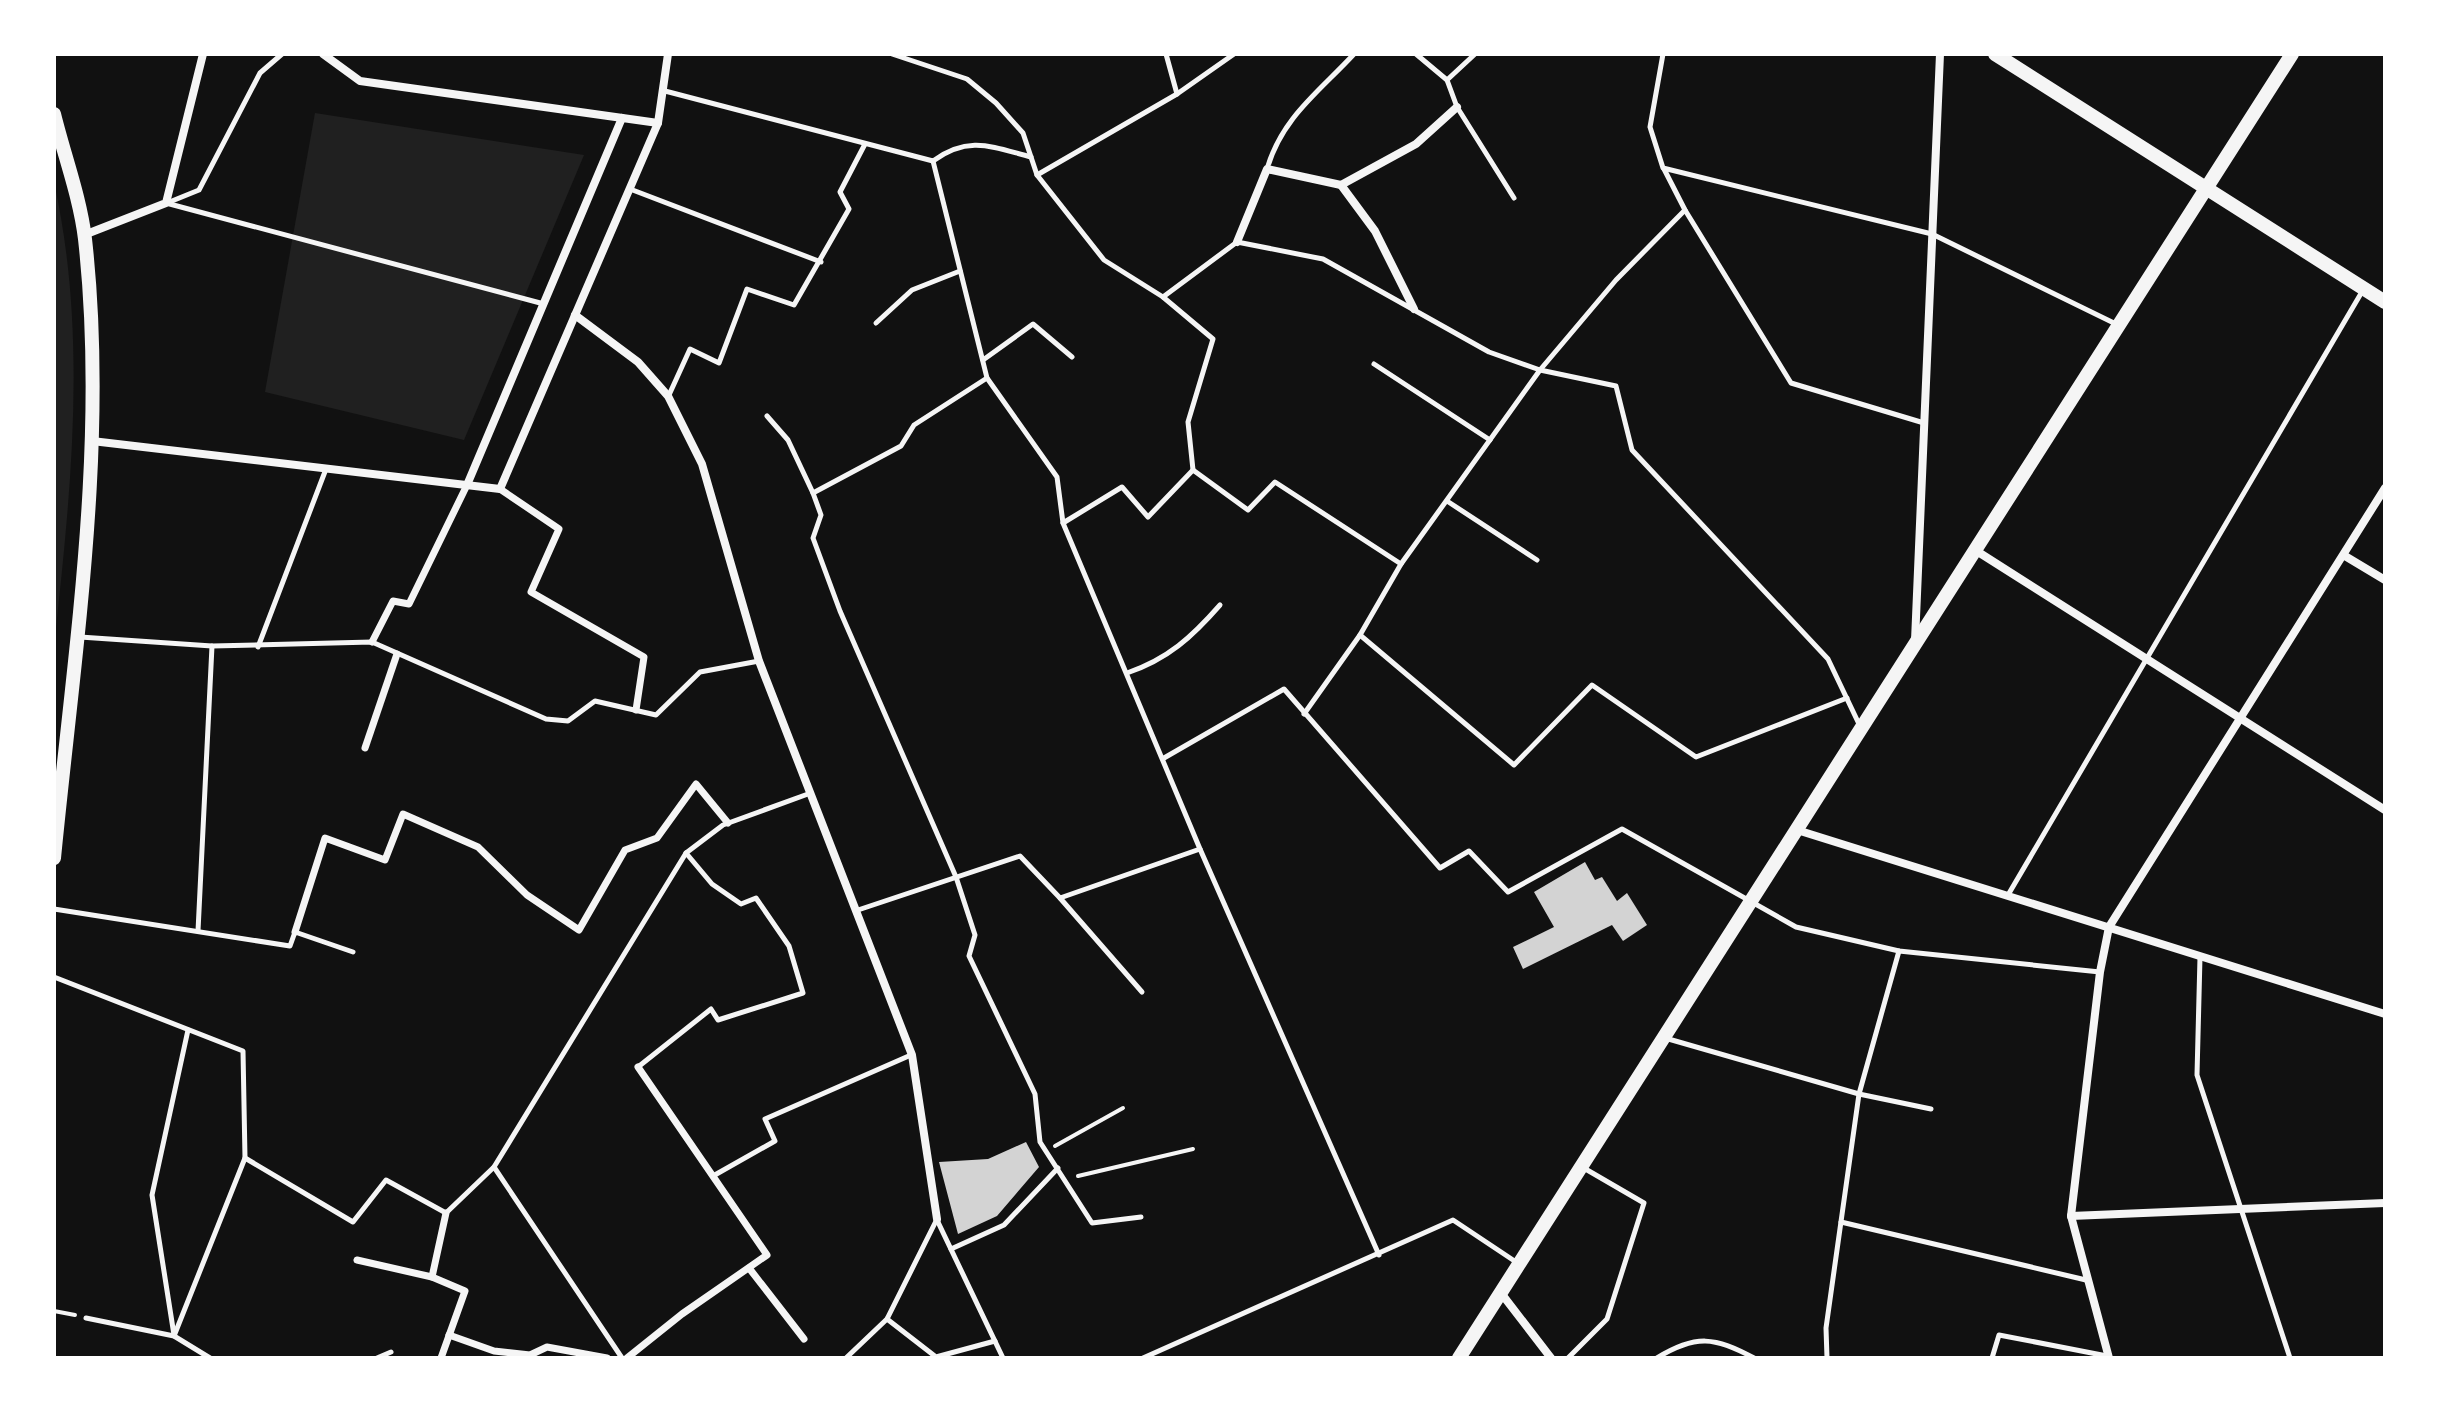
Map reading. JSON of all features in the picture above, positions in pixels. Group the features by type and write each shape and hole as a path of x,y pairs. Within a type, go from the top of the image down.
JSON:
{"main road":[{"path":"1995,54 2385,302"},
{"path":"1459,1358 2292,54"},
{"path":"54,114 84,235 94,359 92,441 54,858"}],"street":[{"path":"84,235 166,203 203,54"},
{"path":"323,54 360,81 658,123"},
{"path":"500,489 658,123 668,54"},
{"path":"1915,645 1940,54"},
{"path":"1237,242 1267,169 1341,185 1416,144 1457,107"},
{"path":"372,642 393,601 409,604 467,485 622,118"},
{"path":"1341,185 1375,231 1414,309"},
{"path":"575,315 638,362 668,396 702,464 759,661 808,794 912,1055 937,1219"},
{"path":"92,441 500,489 559,529 531,592 644,657 636,710"},
{"path":"2108,1357 2071,1216 2100,972 2109,927 2385,488"},
{"path":"1975,550 2385,810"},
{"path":"2345,556 2385,580"},
{"path":"365,748 397,654"},
{"path":"295,932 325,838 385,860 403,814 478,847 527,895 579,930 625,850 657,838 696,784 728,823"},
{"path":"1797,830 2385,1014"},
{"path":"625,1358 767,1255 638,1067"},
{"path":"2071,1216 2385,1203"},
{"path":"432,1277 446,1213"},
{"path":"357,1260 432,1277 465,1291 441,1358"},
{"path":"749,1268 804,1339"},
{"path":"1501,1293 1551,1358"},
{"path":"449,1335 494,1351 530,1355 547,1347 607,1358"}],"lane":[{"path":"166,203 199,190 260,73 282,54"},
{"path":"892,54 967,79 996,103 1023,133 1037,175 1104,260 1163,297 1213,339 1188,422 1193,470 1248,510 1275,482 1401,564"},
{"path":"1166,54 1177,94"},
{"path":"1037,175 1177,94 1234,54"},
{"path":"1267,169 1284,127 1304,102 1354,54"},
{"path":"1416,54 1447,80 1457,107 1514,198"},
{"path":"1447,80 1475,54"},
{"path":"1663,54 1650,127 1663,168 1685,210 1791,383 1924,423"},
{"path":"665,91 933,161 953,147 978,144 1031,157"},
{"path":"668,396 690,349 719,363 747,289 794,305 849,209 840,192 865,144"},
{"path":"933,161 987,378 1057,477 1063,523 1200,849 1379,1255"},
{"path":"1663,168 1932,234 2119,326"},
{"path":"630,189 821,262"},
{"path":"166,203 544,304"},
{"path":"1304,714 1360,635 1401,564 1540,370 1616,280 1685,210"},
{"path":"1163,297 1237,242 1323,259 1489,352 1540,370 1616,386 1632,450 1828,659 1862,728"},
{"path":"876,323 912,290 960,271"},
{"path":"2007,896 2363,289"},
{"path":"983,360 1033,324 1072,357"},
{"path":"1374,364 1490,441"},
{"path":"813,493 901,446 914,425 987,378"},
{"path":"767,416 788,440 813,493 821,515 813,538 840,611 956,877 975,935 969,956 1035,1094 1040,1142 1092,1223 1141,1217"},
{"path":"258,647 326,469"},
{"path":"1063,523 1122,487 1148,517 1193,470"},
{"path":"1447,501 1537,560"},
{"path":"1127,673 1158,662 1190,639 1220,605"},
{"path":"1360,635 1514,765 1592,685 1696,757 1847,698"},
{"path":"75,637 258,647 372,642 546,719 568,721 595,701 656,715 700,672 759,661"},
{"path":"198,931 212,646"},
{"path":"1164,758 1284,689 1440,868 1469,851 1508,892 1622,829 1750,904 1796,927 1899,951 2100,972"},
{"path":"245,1158 353,1222 386,1180 446,1213 494,1167 686,853 728,823 808,794"},
{"path":"1060,898 1200,849"},
{"path":"638,1067 711,1009 718,1020 803,993 789,946 756,898 741,904 712,884 686,853"},
{"path":"854,911 1020,856 1142,992"},
{"path":"54,909 290,946 295,932 353,952"},
{"path":"1827,1358 1826,1328 1859,1094 1899,951"},
{"path":"2200,956 2197,1075 2290,1358"},
{"path":"54,977 243,1051 245,1158 174,1336"},
{"path":"174,1336 152,1195 188,1030"},
{"path":"1664,1038 1859,1094 1931,1109"},
{"path":"713,1176 775,1141 765,1119 912,1055"},
{"path":"494,1167 625,1358"},
{"path":"1568,1358 1607,1319 1644,1203 1581,1167"},
{"path":"951,1249 1004,1225 1058,1168"},
{"path":"937,1219 1003,1358"},
{"path":"846,1358 887,1319 937,1219"},
{"path":"1143,1358 1453,1220 1519,1265"},
{"path":"1841,1222 2086,1280"},
{"path":"86,1318 174,1336 210,1358"},
{"path":"887,1319 936,1357 995,1341"},
{"path":"1992,1358 1999,1335 2108,1357"},
{"path":"1657,1358 1694,1340 1708,1340 1722,1341 1754,1358"},
{"path":"377,1358 391,1352"}],"path":[{"path":"1046,1151 1123,1108"},
{"path":"1064,1179 1193,1149"},
{"path":"54,1311 86,1318"}],"shaded area":[{"path":"315,113 584,155 464,440 265,392"},
{"path":"54,182 71,298 73,413 66,529 54,646"}],"building":[{"path":"1585,862 1595,880 1602,877 1617,901 1627,893 1647,925 1623,941 1612,925 1523,969 1513,947 1554,927 1534,892"},
{"path":"1026,1142 1039,1167 997,1216 958,1234 939,1162 988,1159"}]}
